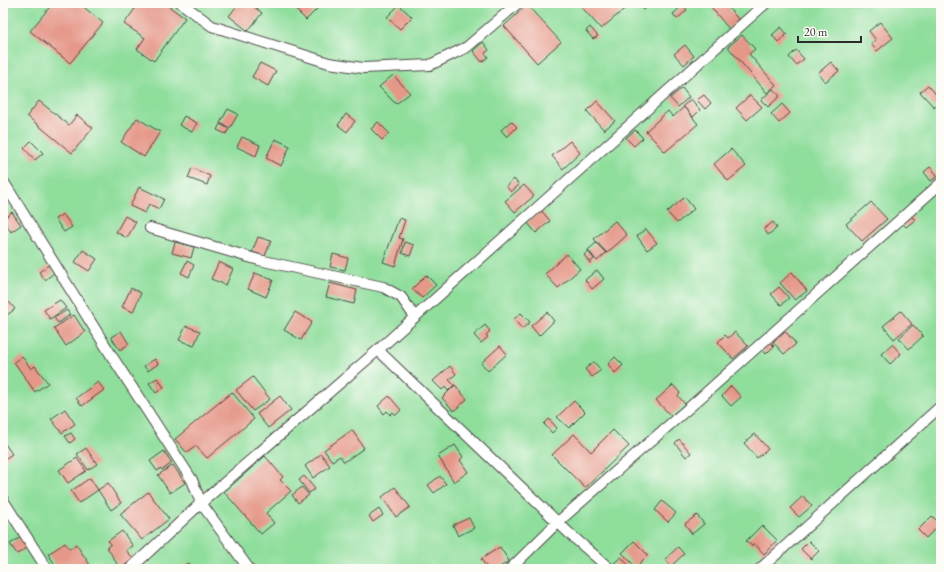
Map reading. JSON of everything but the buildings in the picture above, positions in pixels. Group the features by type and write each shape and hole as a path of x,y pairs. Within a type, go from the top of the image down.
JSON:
{"lane":[{"path":"180,3 212,26 329,63 364,68 430,65 467,47 518,3"},
{"path":"130,569 200,503 378,350 766,3"},
{"path":"3,181 112,358 192,480 200,503 249,569"},
{"path":"510,569 558,522 941,184"},
{"path":"150,228 259,260 383,287 401,297 415,317"},
{"path":"378,350 558,522 610,569"},
{"path":"760,569 941,406"},
{"path":"3,500 47,569"}],"green space":[{"path":"3,3 941,3 941,569 3,569"}]}
